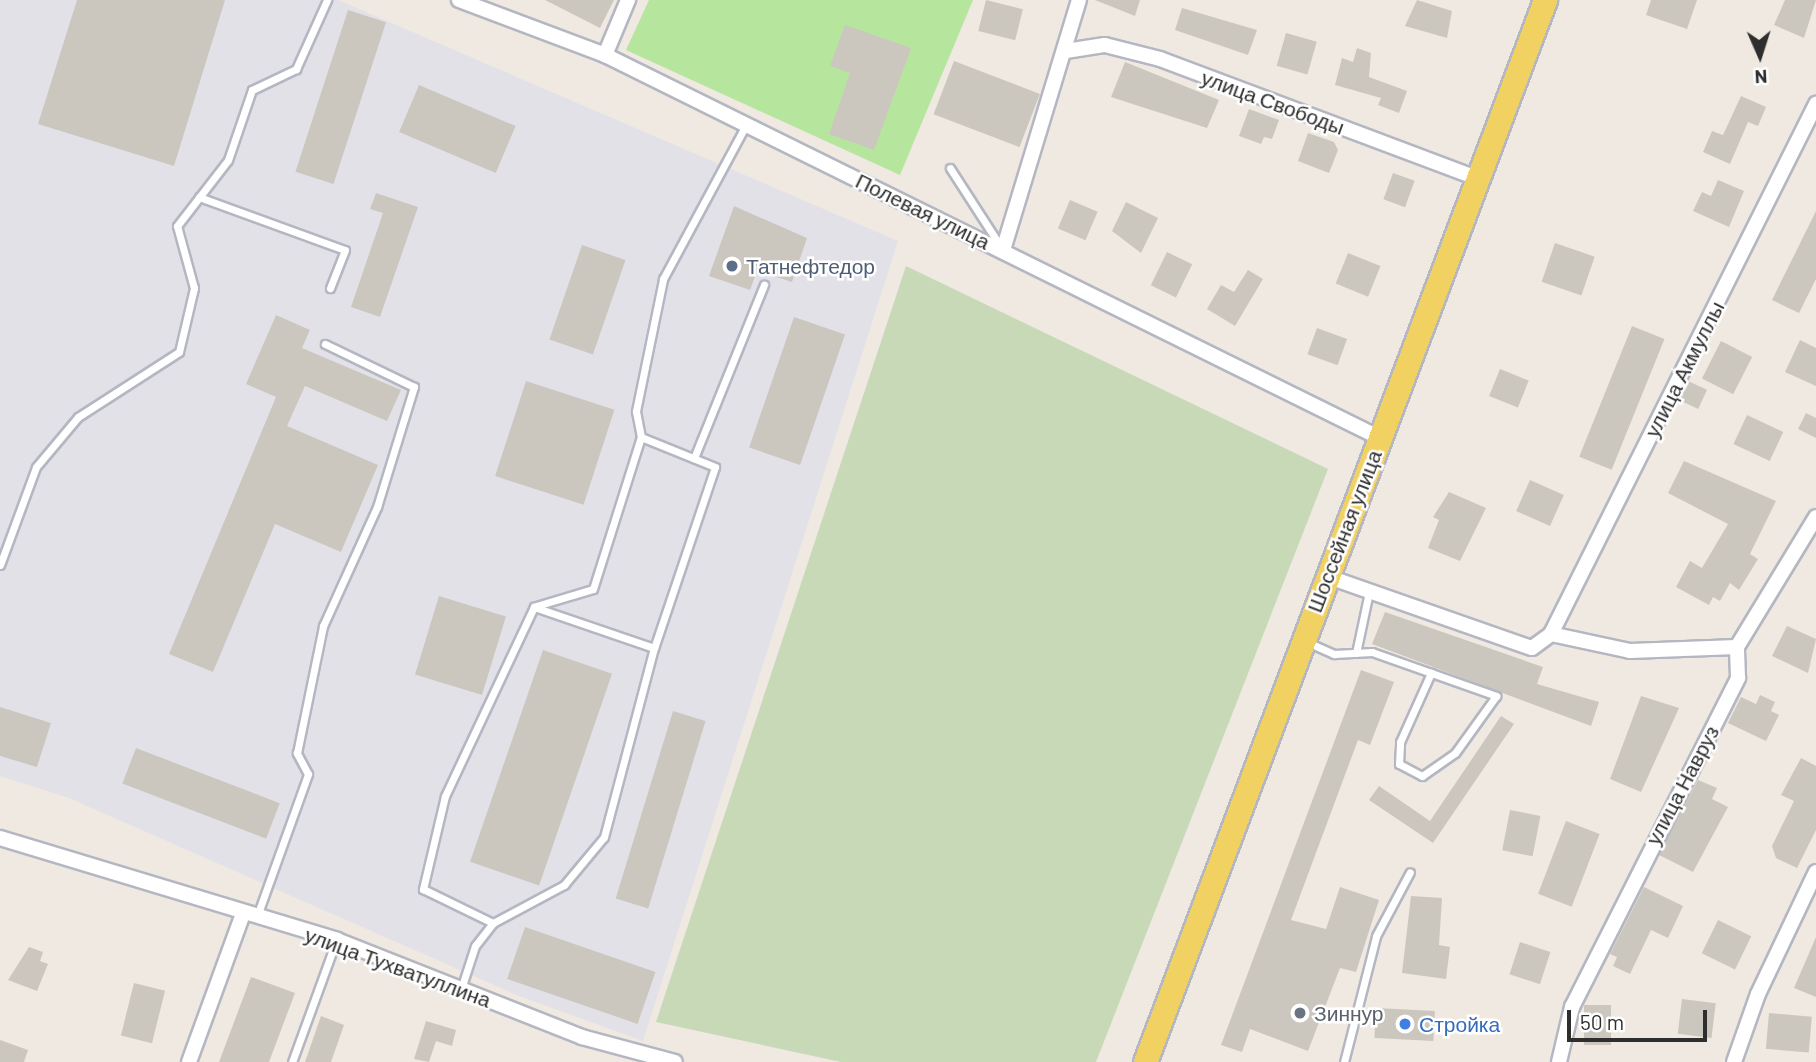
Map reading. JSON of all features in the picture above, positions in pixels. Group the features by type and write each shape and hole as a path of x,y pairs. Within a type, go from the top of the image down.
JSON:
{"main road":[{"name":"Шоссейная улица","path":"1145,1062 1545,0"}],"street":[{"name":"Полевая улица","path":"459,0 605,55 1380,438"},
{"path":"605,55 628,0"},
{"path":"1003,250 1066,51 1079,0"},
{"name":"улица Свободы","path":"1066,51 1105,45 1160,60 1477,178"},
{"name":"улица Акмуллы","path":"1551,634 1816,104"},
{"name":"улица Навруз","path":"1559,1062 1572,1007 1738,678 1737,647 1816,517"},
{"path":"1326,576 1504,643 1532,648 1551,634 1630,650 1737,647"},
{"name":"улица Тухватуллина","path":"0,838 249,918 337,940 582,1037 676,1062"},
{"path":"1734,1062 1758,994 1816,872"},
{"path":"189,1062 249,918"}],"lane":[{"path":"0,565 36,467 78,417 179,352 194,289 177,226 228,160 251,90 296,69 327,0"},
{"path":"493,923 423,889 445,796 534,607 593,589 641,437 636,411 663,279 746,125"},
{"path":"950,168 1003,250"},
{"path":"200,197 345,250 330,288"},
{"path":"694,458 764,285"},
{"path":"249,918 309,774 298,752 300,726 323,626 377,507 414,387 325,344"},
{"path":"461,989 475,946 493,923 564,885 604,837 654,648 715,467 641,437"},
{"path":"1356,653 1369,592"},
{"path":"534,607 654,648"},
{"path":"1302,640 1334,654 1372,652 1496,696 1455,753 1422,776 1399,764 1400,742 1431,673"},
{"path":"1344,1062 1376,936 1409,872"},
{"path":"292,1062 337,940"}],"shaded area":[{"path":"0,0 338,0 898,241 643,1041 519,996 69,798 0,776"}],"green space":[{"path":"649,0 973,0 900,175 626,50"},
{"path":"906,266 1328,469 1096,1062 841,1062 656,1022"}],"building":[{"path":"77,0 225,0 174,166 38,124"},
{"path":"545,0 614,0 600,28"},
{"path":"986,0 1023,9 1015,40 978,31"},
{"path":"1095,0 1140,0 1135,16"},
{"path":"1417,0 1452,11 1447,38 1405,26"},
{"path":"1651,0 1697,0 1687,29 1646,15"},
{"path":"1785,0 1816,0 1804,38 1774,25"},
{"path":"1182,8 1257,30 1248,55 1175,30"},
{"path":"348,10 386,22 334,184 295,172"},
{"path":"845,25 911,48 874,150 829,134 850,73 830,66"},
{"path":"1286,33 1317,42 1307,75 1277,66"},
{"path":"1357,48 1371,53 1369,77 1407,91 1399,113 1378,105 1381,98 1335,85 1342,58 1353,62"},
{"path":"954,61 1040,94 1019,147 934,114"},
{"path":"1125,62 1219,100 1207,128 1111,97"},
{"path":"419,85 516,126 496,173 399,132"},
{"path":"1741,96 1766,107 1758,126 1748,122 1730,164 1703,152 1712,131 1723,135"},
{"path":"1249,109 1279,120 1272,139 1264,137 1261,144 1239,136"},
{"path":"1308,133 1334,142 1338,150 1329,173 1298,161"},
{"path":"1393,173 1415,181 1405,207 1383,199"},
{"path":"1718,180 1744,191 1729,227 1693,211 1702,192 1711,196"},
{"path":"376,193 418,207 380,317 351,307 383,213 370,209"},
{"path":"1070,200 1098,212 1086,240 1058,229"},
{"path":"1126,202 1158,218 1141,253 1112,231"},
{"path":"734,206 807,238 792,282 757,271 750,290 709,276"},
{"path":"1816,211 1816,279 1799,313 1772,300"},
{"path":"1555,243 1595,257 1581,295 1542,282"},
{"path":"582,245 625,260 593,355 549,340"},
{"path":"1167,252 1192,264 1176,298 1151,285"},
{"path":"1348,253 1380,266 1368,297 1336,284"},
{"path":"1248,270 1263,279 1235,326 1207,309 1221,285 1234,292"},
{"path":"276,315 310,330 302,348 401,390 387,421 305,386 287,426 378,465 341,552 275,524 213,672 169,654 276,397 246,384"},
{"path":"794,317 845,335 800,465 749,447"},
{"path":"1632,326 1664,339 1612,470 1579,457"},
{"path":"1317,328 1347,339 1337,365 1307,354"},
{"path":"1800,340 1816,348 1816,386 1785,372"},
{"path":"1721,341 1752,357 1733,394 1702,378"},
{"path":"1500,369 1529,381 1518,408 1489,396"},
{"path":"526,381 614,410 584,505 495,476"},
{"path":"1688,381 1707,390 1698,409 1679,400"},
{"path":"1806,413 1816,418 1816,438 1798,429"},
{"path":"1747,415 1783,432 1770,461 1733,444"},
{"path":"1684,461 1776,501 1750,554 1758,559 1739,590 1730,583 1720,601 1713,597 1709,605 1676,587 1690,561 1702,568 1728,524 1668,493"},
{"path":"1530,480 1564,495 1550,526 1516,511"},
{"path":"1449,492 1486,508 1460,561 1428,548 1439,520 1433,517"},
{"path":"439,596 506,616 482,695 415,674"},
{"path":"1385,612 1543,667 1537,684 1599,702 1591,726 1372,644"},
{"path":"1787,626 1816,639 1808,673 1772,656"},
{"path":"543,650 612,674 539,886 470,862"},
{"path":"1361,670 1394,682 1370,745 1358,740 1291,920 1326,929 1340,887 1379,900 1356,972 1340,968 1308,1051 1250,1029 1242,1052 1221,1045"},
{"path":"1760,695 1775,702 1771,711 1779,715 1766,741 1728,723 1741,697 1756,704"},
{"path":"1641,696 1679,708 1641,792 1610,779"},
{"path":"0,707 51,723 37,767 0,756"},
{"path":"673,711 706,721 648,908 616,898"},
{"path":"1501,716 1514,724 1433,843 1369,800 1379,786 1430,821"},
{"path":"136,748 280,803 266,839 122,783"},
{"path":"1801,758 1816,766 1816,830 1797,868 1776,858 1772,846 1794,801 1781,795"},
{"path":"1698,780 1717,788 1712,799 1728,807 1693,872 1659,855"},
{"path":"1510,810 1540,816 1533,856 1502,850"},
{"path":"1566,821 1600,834 1572,907 1538,894"},
{"path":"1644,887 1683,906 1668,938 1651,930 1630,974 1613,966 1617,957 1610,954"},
{"path":"1411,896 1442,898 1439,945 1450,947 1446,979 1402,973"},
{"path":"1718,920 1751,936 1735,969 1702,953"},
{"path":"525,927 655,972 638,1024 507,979"},
{"path":"1816,937 1816,997 1794,988"},
{"path":"1520,942 1550,952 1540,984 1509,974"},
{"path":"29,947 43,952 40,961 48,964 37,991 8,980"},
{"path":"251,977 295,993 269,1062 219,1062"},
{"path":"134,983 165,991 152,1043 121,1035"},
{"path":"1682,999 1716,1003 1711,1038 1678,1034"},
{"path":"1584,1005 1611,1005 1611,1045 1584,1045"},
{"name":"Стройка","path":"1376,1008 1435,1011 1433,1041 1374,1038"},
{"path":"1769,1013 1812,1017 1809,1053 1766,1049"},
{"path":"321,1016 344,1025 331,1062 305,1062"},
{"path":"426,1021 456,1030 452,1046 436,1041 429,1062 414,1059"},
{"path":"0,1040 28,1050 24,1062 0,1062"}],"place":[{"name":"Татнефтедор","path":"732,266"},
{"name":"Зиннур","path":"1300,1013"},
{"name":"Стройка","path":"1405,1024"}]}
